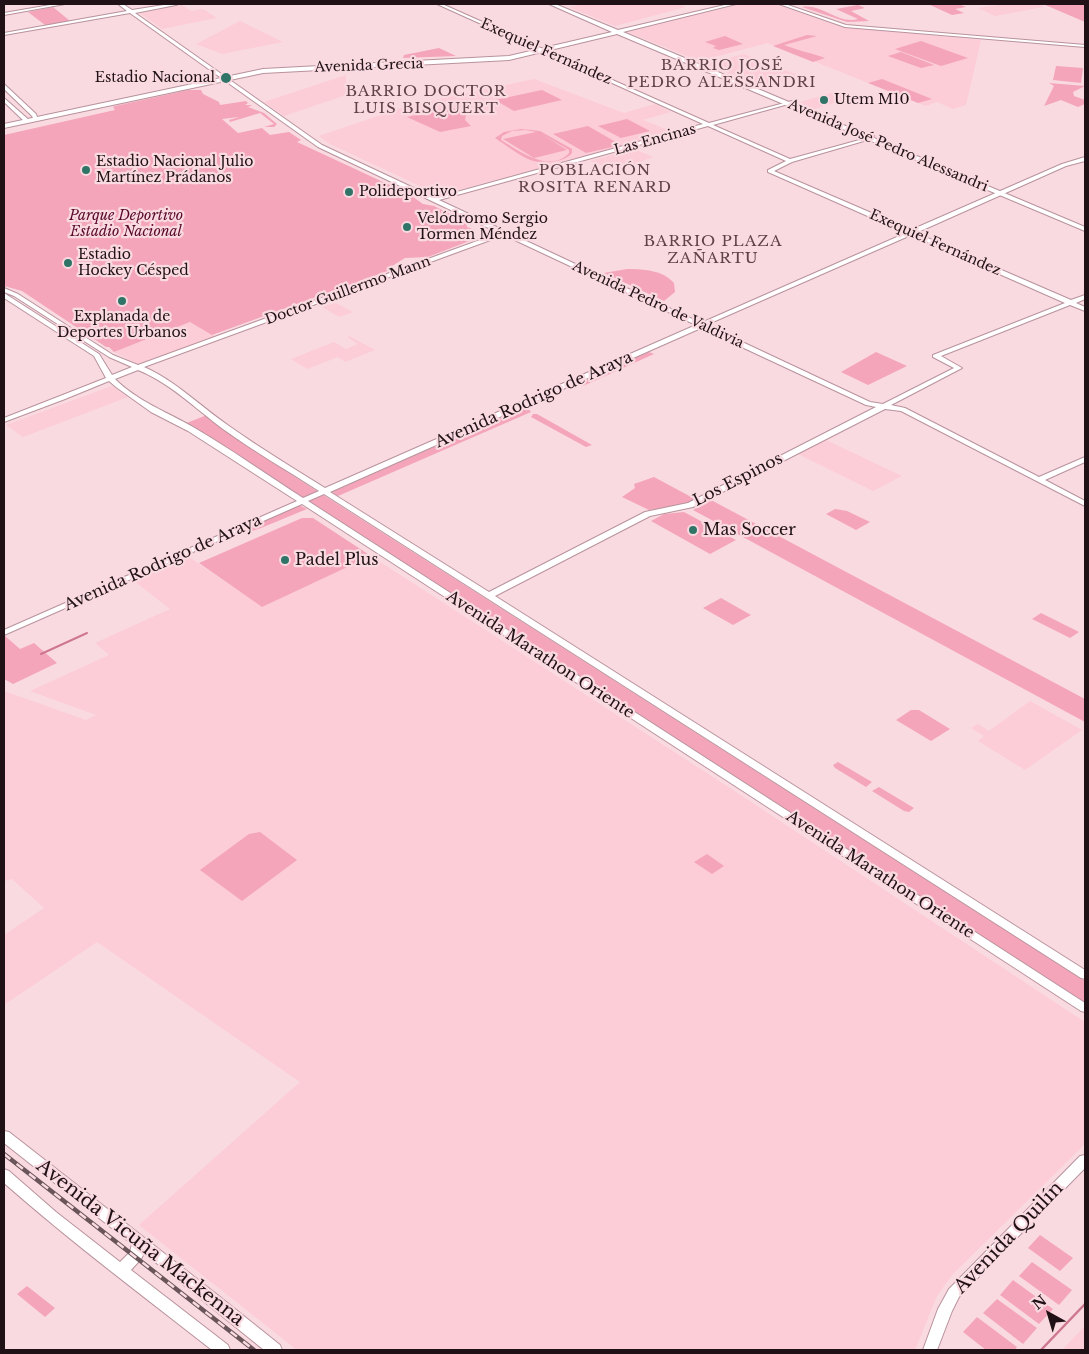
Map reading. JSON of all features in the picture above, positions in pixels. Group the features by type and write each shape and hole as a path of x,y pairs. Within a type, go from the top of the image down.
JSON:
{"main road":[{"path":"4,14 63,4"},
{"name":"Avenida Pedro de Valdivia","path":"120,4 133,11"},
{"name":"Avenida Pedro de Valdivia","path":"124,4 320,146 869,404 903,408 1085,504"},
{"path":"4,34 176,4"},
{"name":"Exequiel Fernández","path":"439,4 790,162"},
{"name":"Avenida José Pedro Alessandri","path":"551,4 1085,228"},
{"name":"Avenida Grecia","path":"4,121 35,117 224,76 292,65 481,57 538,48 712,4"},
{"name":"Avenida Grecia","path":"224,76 298,68 492,60 545,51 734,4"},
{"path":"781,4 791,6 839,25 1085,45"},
{"path":"4,86 35,117"},
{"path":"4,99 22,118"},
{"name":"Las Encinas","path":"710,125 788,103"},
{"name":"Avenida Grecia","path":"4,126 22,118"},
{"path":"790,162 870,137"},
{"name":"Avenida Rodrigo de Araya","path":"1064,166 1065,162 1085,154"},
{"name":"Avenida Rodrigo de Araya","path":"1003,193 1064,166 1085,159"},
{"path":"775,169 783,164"},
{"name":"Exequiel Fernández","path":"785,178 775,169 770,172 1085,309"},
{"name":"Avenida Rodrigo de Araya","path":"4,633 913,233"},
{"name":"Doctor Guillermo Mann","path":"4,420 504,234"},
{"name":"Avenida Marathon Oriente","path":"4,290 16,294 111,356 142,368 191,399 225,427 325,492 1085,975"},
{"name":"Avenida Marathon Oriente","path":"4,295 97,355 112,380 154,410 192,429 1085,1008"},
{"path":"1070,303 1085,297"},
{"name":"Los Espinos","path":"488,596 651,513 690,505 959,368 935,356 1070,303"},
{"name":"Doctor Guillermo Mann","path":"59,399 96,383 128,376 142,368"},
{"path":"96,383 106,370"},
{"path":"1039,480 1085,459"},
{"name":"Avenida Vicuña Mackenna","path":"4,1136 274,1350"},
{"name":"Avenida Quilín","path":"930,1350 945,1309 954,1293 1085,1160"},
{"name":"Avenida Vicuña Mackenna","path":"4,1175 51,1216 223,1350"},
{"path":"120,1271 136,1255 140,1242"}],"street":[{"name":"Las Encinas","path":"433,200 710,125"},
{"path":"783,164 790,162"},
{"name":"Avenida Rodrigo de Araya","path":"913,233 1003,193"}],"shaded area":[{"path":"581,4 678,4 686,7 615,26 569,7"},
{"path":"742,4 775,4 841,27 981,40 966,105 953,109 937,102 926,106 768,43 699,61 628,32"},
{"path":"1003,4 1036,4 1044,7 995,16 978,8"},
{"path":"182,5 191,11 203,9 217,18 162,29 140,13"},
{"path":"240,21 283,42 222,54 196,44"},
{"path":"744,54 802,76 762,88 706,64"},
{"path":"346,75 346,85 358,91 284,116 264,102"},
{"path":"534,79 624,113 655,104 671,112 643,120 673,132 439,195 330,144 319,136 407,106"},
{"name":"Utem M10","path":"837,91 852,97 812,110 797,103"},
{"path":"634,149 653,157 617,171 590,161"},
{"path":"336,303 353,312 339,317 322,307"},
{"path":"191,322 215,336 138,364 114,352"},
{"path":"349,336 375,350 345,362 338,357 307,369 291,359 334,342 346,349 358,344 347,337"},
{"path":"112,386 128,397 23,437 6,425"},
{"path":"826,440 902,476 873,491 798,454"},
{"path":"371,556 733,790 1085,1022 1085,1144 952,1275 937,1296 915,1350 297,1350 139,1225 300,1082 97,942 4,1005 4,935 44,908 12,879 4,881 4,691 86,720 96,715 30,691 109,655 95,643 170,609 134,581 189,557 262,607"},
{"path":"1030,701 1082,730 1025,770 978,741 984,736 971,728 978,724 989,731"},
{"path":"1085,1326 1085,1350 1062,1350"}],"green space":[{"path":"928,4 958,4 966,7 955,9 964,13 952,15"},
{"path":"1043,4 1085,5 1085,22"},
{"path":"858,5 865,8 851,11 869,21 847,22 802,7 816,8 837,17 851,20 858,19 836,9"},
{"path":"53,7 70,21 45,25 28,12"},
{"path":"807,35 817,36 784,45 825,58 813,62 773,46"},
{"path":"725,36 743,44 719,50 713,48 716,46 705,42"},
{"path":"921,41 968,58 941,66 895,49"},
{"path":"439,48 456,56 403,58 404,55"},
{"path":"901,52 934,65 921,68 888,56"},
{"path":"1056,66 1083,68 1081,83 1053,80"},
{"path":"882,79 932,99 918,103 868,83"},
{"path":"1049,83 1085,86 1073,92 1074,96 1085,100 1085,104 1078,107 1061,100 1044,106 1054,86"},
{"name":"Parque Deportivo Estadio Nacional","path":"188,90 201,90 203,94 219,102 220,105 246,101 248,103 245,105 252,105 248,107 264,113 277,124 274,127 264,127 274,124 260,113 230,122 229,120 239,117 222,119 238,133 262,128 270,135 289,132 301,140 297,142 409,194 423,204 434,206 466,222 467,227 475,230 471,235 474,237 470,238 472,240 428,257 405,258 389,268 393,269 212,335 190,322 114,352 22,291 4,286 4,135 115,110 113,107 115,106"},
{"path":"542,90 562,100 514,111 495,100"},
{"path":"451,107 466,115 465,120 471,126 440,132 407,117"},
{"path":"627,119 650,131 621,138 598,126"},
{"path":"588,126 621,145 586,153 553,134"},
{"path":"521,129 540,131 572,149 572,153 558,161 539,162 533,161 520,155 495,138 504,132","holes":["525,130 536,132 503,139 532,157 501,140 502,136 512,131","543,135 569,150 569,153 561,159 553,161 544,161 535,158 567,150"]},
{"path":"627,269 646,270 664,275 674,283 675,292 664,301 604,273"},
{"path":"649,352 654,354 583,386 577,383"},
{"path":"876,352 907,366 868,385 841,372"},
{"path":"526,406 531,412 338,496 332,492"},
{"path":"533,414 537,414 592,445 586,447 531,417"},
{"path":"207,415 292,475 1085,981 1085,1005 184,424"},
{"path":"654,477 695,499 682,506 649,510 622,497 635,488 634,484"},
{"path":"711,500 1085,699 1085,722 693,510"},
{"path":"299,505 307,509 261,528 226,540 224,538"},
{"path":"835,509 847,511 870,522 856,530 826,514"},
{"name":"Mas Soccer","path":"684,512 736,540 710,554 651,521 664,514"},
{"name":"Padel Plus","path":"302,518 313,518 371,556 262,607 199,563"},
{"path":"721,598 751,615 733,625 703,608"},
{"path":"1041,613 1079,632 1070,638 1032,619"},
{"path":"5,636 20,649 34,643 57,663 13,684 4,679"},
{"path":"911,710 919,710 950,729 931,741 896,720"},
{"path":"838,762 872,782 866,787 835,768 833,765"},
{"path":"879,787 914,808 909,812 904,811 872,791"},
{"path":"260,832 297,860 242,901 200,870 249,834"},
{"path":"707,854 724,866 712,874 694,862"},
{"path":"1040,1235 1073,1258 1060,1271 1028,1248"},
{"path":"1032,1262 1072,1290 1059,1305 1019,1276"},
{"path":"1013,1280 1053,1309 1039,1324 1000,1295"},
{"path":"27,1286 55,1308 45,1317 17,1294"},
{"path":"997,1299 1037,1328 1023,1344 983,1313"},
{"path":"977,1317 1017,1347 1015,1350 986,1350 963,1332"}],"waterway":[{"path":"41,654 87,633"},
{"path":"1041,1350 1085,1304"}],"railway":[{"path":"4,1154 254,1350"}],"place":[{"name":"Estadio Nacional","path":"226,78"},
{"name":"Utem M10","path":"824,100"},
{"name":"Estadio Nacional Julio Martínez Prádanos","path":"86,170"},
{"name":"Polideportivo","path":"349,192"},
{"name":"Velódromo Sergio Tormen Méndez","path":"407,227"},
{"name":"Estadio Hockey Césped","path":"68,263"},
{"name":"Explanada de Deportes Urbanos","path":"122,301"},
{"name":"Mas Soccer","path":"693,530"},
{"name":"Padel Plus","path":"285,560"}],"district":[{"name":"BARRIO JOSÉ PEDRO ALESSANDRI","path":"722,74"},
{"name":"BARRIO DOCTOR LUIS BISQUERT","path":"426,100"},
{"name":"POBLACIÓN ROSITA RENARD","path":"595,180"},
{"name":"BARRIO PLAZA ZAÑARTU","path":"713,250"}]}
